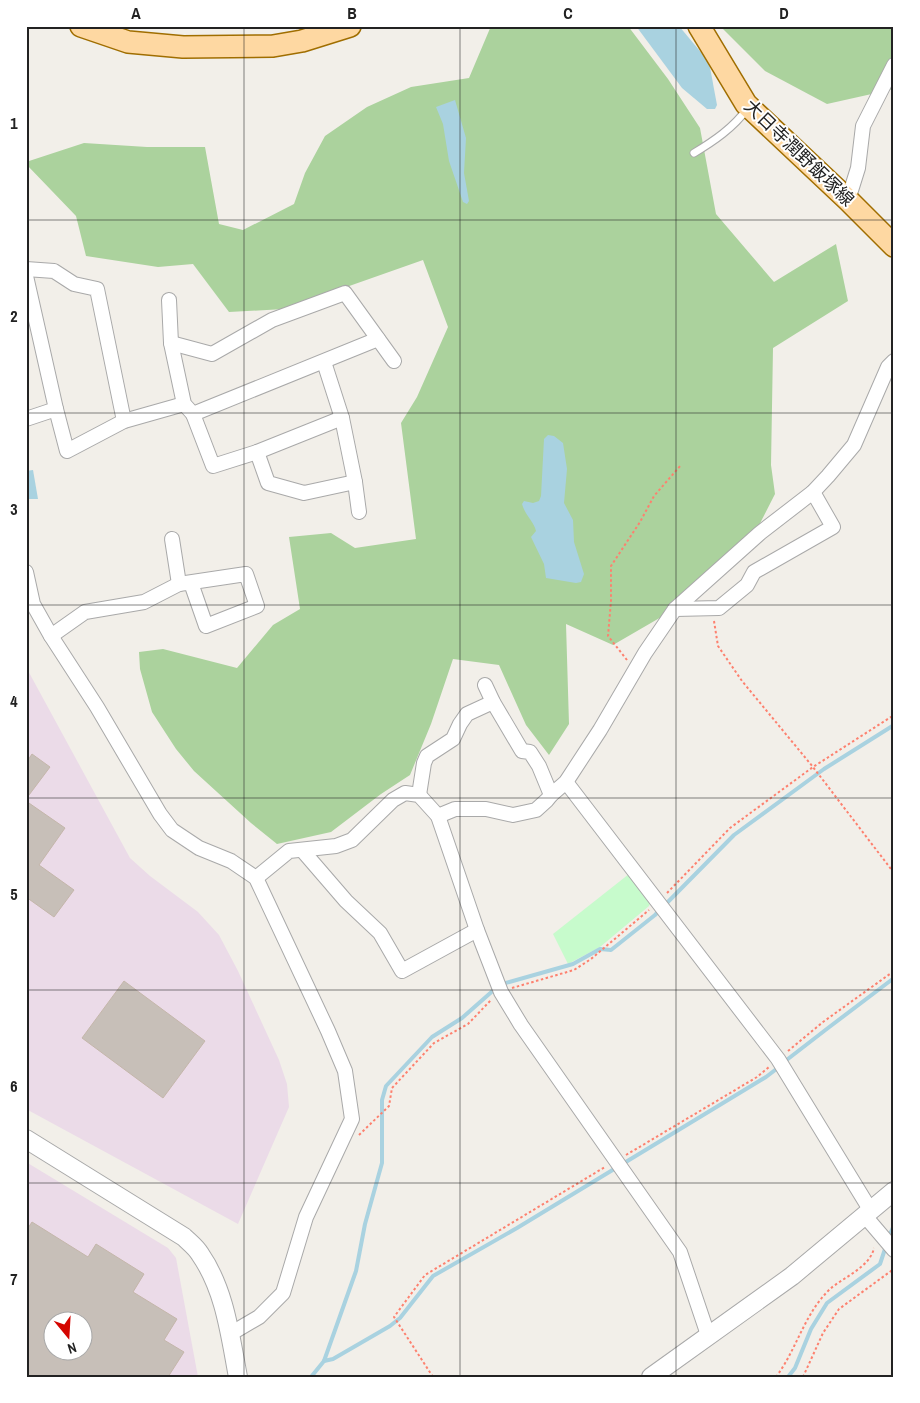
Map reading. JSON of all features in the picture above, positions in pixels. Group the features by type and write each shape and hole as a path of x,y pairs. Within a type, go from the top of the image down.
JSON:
{"main road":[{"path":"81,26 128,42 183,47 273,46 302,41 350,26"},
{"name":"大日寺潤野飯塚線","path":"699,26 749,107 894,246"}],"street":[{"path":"848,200 858,168 863,126 894,65"},
{"path":"26,269 54,271 74,284 96,289 124,422"},
{"path":"26,276 67,451 124,422 188,409 324,362 378,339"},
{"path":"171,343 212,354 272,320 345,293 394,361"},
{"path":"169,300 171,343 188,409 213,466 257,452 342,418"},
{"path":"438,816 455,809 486,809 513,815 536,810 566,782 600,730 635,669 675,609 760,533 813,492 828,476 854,445 888,367 894,361"},
{"path":"324,362 342,418 359,512"},
{"path":"26,419 56,410"},
{"path":"257,452 268,483 304,493 355,482"},
{"path":"675,609 719,608 747,585 754,572 833,527 813,492"},
{"path":"51,636 85,612 144,602 185,584 246,574 257,606 206,626 185,584 172,539"},
{"path":"26,572 34,604 51,636 97,707 160,814 172,830 198,848 230,861 256,878 345,1071 352,1119 306,1218 283,1293 259,1317 230,1334"},
{"path":"485,684 493,702 522,751 530,752 539,766 550,795"},
{"path":"419,795 426,756 453,739 467,714 493,702"},
{"path":"566,782 778,1059 880,1234 894,1250"},
{"path":"256,878 289,851 336,846 352,840 393,800 405,794 419,795 438,816 500,992 520,1026 617,1160 680,1252 708,1336"},
{"path":"302,850 346,901 380,934 402,971 477,930"},
{"path":"26,1139 184,1237 200,1253 218,1287 230,1334 238,1377"},
{"path":"651,1377 792,1276 894,1191"}],"lane":[{"path":"694,153 714,141 739,120 749,107"}],"path":[{"path":"635,669 608,636 611,566 640,522 654,496 681,465"},
{"path":"719,608 714,623 718,646 742,681 813,767 894,874"},
{"path":"355,1139 389,1106 392,1088 434,1043 468,1024 500,992 574,970 591,960 658,902 730,828 813,767 894,715"},
{"path":"434,1377 394,1317 425,1275 756,1077 823,1022 894,971"},
{"path":"776,1377 813,1308 831,1289 867,1262 874,1252 880,1234"},
{"path":"803,1377 823,1333 839,1310 891,1271 894,1266"}],"shaded area":[{"path":"26,667 130,858 150,876 198,912 219,935 238,971 279,1060 287,1084 289,1107 238,1224 26,1109"},
{"path":"26,1162 168,1248 176,1258 198,1377 26,1377"}],"green space":[{"path":"491,26 628,26 668,79 700,128 716,214 774,282 836,244 848,301 773,348 771,465 775,494 750,543 675,609 613,645 566,624 569,724 549,755 526,725 499,665 453,659 431,724 410,775 381,794 331,832 277,844 194,771 176,749 152,712 140,669 139,652 163,649 237,668 273,625 300,609 289,537 331,533 355,548 416,539 401,423 417,397 448,327 423,260 284,309 229,312 193,264 158,267 86,256 76,216 26,162 84,143 147,147 205,147 219,224 243,230 294,204 305,173 325,136 367,107 411,87 469,78"},
{"path":"720,26 894,26 894,89 827,104 765,71"},
{"path":"629,874 651,901 649,906 600,947 568,964 553,934"}],"water":[{"path":"636,26 679,26 709,62 717,105 715,109 707,109 682,88"},
{"path":"455,100 466,138 464,173 469,201 467,204 463,202 449,161 443,124 436,107"},
{"path":"548,435 554,436 563,443 567,469 564,503 573,520 574,542 584,574 581,582 576,583 546,578 544,564 531,537 536,531 522,504 524,501 533,503 539,501 541,496 544,439"},
{"path":"33,470 38,499 26,499 26,471"}],"building":[{"path":"32,754 50,767 26,799 26,763"},
{"path":"26,801 65,828 39,865 74,890 54,917 26,897"},
{"path":"124,981 205,1041 163,1098 82,1038"},
{"path":"32,1222 88,1257 96,1244 144,1274 133,1292 177,1319 164,1340 184,1352 168,1377 26,1377 26,1231"}],"waterway":[{"path":"502,984 573,964 600,949 611,950 655,915 734,835 824,769 894,725"},
{"path":"784,1062 894,978"},
{"path":"311,1377 324,1361 356,1271 365,1224 382,1163 382,1100 386,1086 432,1037 462,1018 496,988"},
{"path":"324,1361 333,1359 390,1326 400,1318 433,1276 517,1228 766,1077 779,1067"},
{"path":"888,1239 894,1225"},
{"path":"788,1377 795,1368 811,1329 827,1303 880,1264 886,1246"}]}
